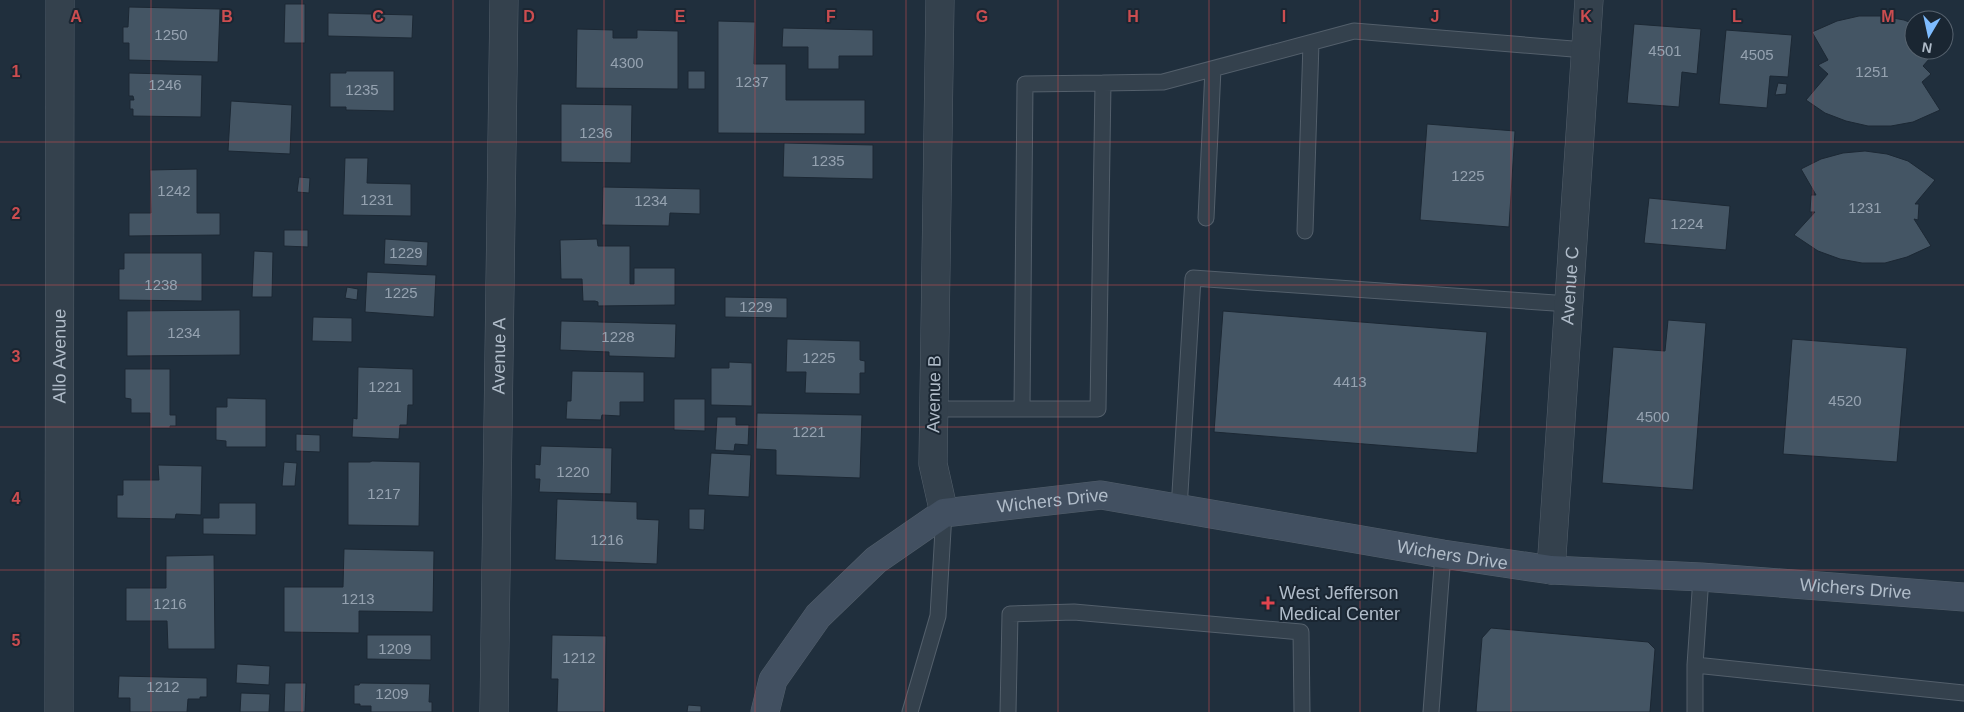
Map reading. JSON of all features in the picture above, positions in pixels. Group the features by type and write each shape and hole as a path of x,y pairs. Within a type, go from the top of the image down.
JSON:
{"street":[{"name":"Allo Avenue","path":"58,712 60,0"},
{"name":"Avenue A","path":"494,712 504,0"},
{"name":"Avenue B","path":"940,0 933,464 944,513"},
{"name":"Avenue C","path":"1551,570 1589,0"},
{"name":"Wichers Drive","path":"944,513 1101,494 1443,554 1551,570 1701,577 1964,597"},
{"path":"765,712 773,680 818,616 876,560 944,513"}],"lane":[{"path":"1022,409 1025,84 1164,82 1354,31 1586,50"},
{"path":"1305,231 1311,43"},
{"path":"1206,218 1213,68"},
{"path":"934,408 1098,409 1103,83"},
{"path":"1179,508 1193,278 1569,304"},
{"path":"910,712 938,616 944,513"},
{"path":"1430,712 1443,554"},
{"path":"1695,712 1695,665 1701,577"},
{"path":"1008,712 1010,614 1074,612 1301,632 1302,712"},
{"path":"1695,665 1964,693"}],"building":[{"path":"285,4 305,4 305,43 284,43"},
{"path":"129,7 220,9 218,62 129,60 129,43 123,43 123,27 128,27"},
{"path":"328,13 413,15 412,38 328,36"},
{"path":"1859,16 1882,16 1904,20 1904,60 1928,60 1923,66 1931,74 1922,82 1940,110 1913,122 1891,126 1868,126 1846,121 1825,113 1806,100 1828,74 1818,65 1828,60 1812,32 1837,21"},
{"path":"718,21 755,22 754,64 786,64 786,100 865,100 865,134 718,133"},
{"path":"1634,24 1701,29 1697,74 1682,72 1679,107 1627,103"},
{"path":"783,28 873,30 873,56 839,56 839,69 808,69 808,47 782,47"},
{"path":"577,29 613,30 613,38 637,38 637,30 678,31 678,89 576,88"},
{"path":"1726,30 1792,35 1788,77 1770,76 1767,108 1719,104"},
{"path":"346,71 394,71 394,111 346,110 346,107 330,107 330,73 346,73"},
{"path":"688,71 705,71 705,89 688,89"},
{"path":"129,73 202,75 201,117 133,116 133,109 130,109 130,100 134,100 133,96 129,96"},
{"path":"1778,83 1787,84 1786,94 1775,95"},
{"path":"231,101 292,105 290,154 228,151"},
{"path":"561,104 632,105 631,163 561,162"},
{"path":"1427,124 1515,131 1509,227 1420,220"},
{"path":"784,143 873,145 873,179 783,177"},
{"path":"1865,151 1887,154 1908,161 1935,180 1915,204 1919,204 1918,220 1914,219 1931,246 1907,257 1885,263 1862,263 1840,259 1818,251 1794,235 1815,212 1810,212 1811,195 1816,195 1801,169 1821,159 1843,153"},
{"path":"345,158 368,158 367,183 411,184 411,216 343,215"},
{"path":"197,169 197,213 220,213 220,235 129,236 129,213 151,213 150,170"},
{"path":"299,177 310,178 309,193 297,192"},
{"path":"603,187 700,189 700,214 670,213 669,226 602,225"},
{"path":"1649,198 1730,206 1726,250 1644,243"},
{"path":"284,230 308,230 308,247 284,246"},
{"path":"385,239 428,242 427,266 384,264"},
{"path":"597,239 598,246 630,246 630,284 634,284 634,268 675,268 675,305 598,306 598,302 595,301 583,301 582,279 561,279 560,240"},
{"path":"254,251 273,252 272,297 252,297"},
{"path":"124,253 202,253 202,301 119,300 119,269 124,269"},
{"path":"367,272 436,275 434,317 365,312"},
{"path":"347,287 358,289 357,300 345,298"},
{"path":"725,297 787,298 787,318 725,317"},
{"path":"240,310 240,355 127,356 127,311"},
{"path":"1223,311 1487,332 1477,453 1214,432"},
{"path":"313,317 352,318 352,342 312,341"},
{"path":"1668,320 1706,323 1693,490 1602,483 1613,347 1665,351"},
{"path":"561,321 676,324 675,358 609,356 609,352 560,350"},
{"path":"787,339 860,341 860,360 865,361 865,373 860,373 860,394 805,393 806,372 786,372"},
{"path":"1792,339 1907,348 1897,462 1783,454"},
{"path":"729,362 752,363 752,406 711,405 711,368 729,368"},
{"path":"358,367 413,369 413,405 408,405 407,425 400,425 399,439 352,437 353,418 357,419"},
{"path":"125,369 170,369 170,415 176,415 176,426 170,426 170,428 150,428 150,413 131,413 131,399 125,398"},
{"path":"572,371 644,372 644,402 620,402 620,416 602,415 601,420 566,419 567,401 571,401"},
{"path":"227,398 266,399 266,447 226,447 226,441 216,440 216,407 227,407"},
{"path":"674,399 705,399 705,431 674,430"},
{"path":"757,413 862,415 860,478 776,475 776,450 756,449"},
{"path":"717,417 736,417 736,425 749,425 748,445 735,444 734,451 715,450"},
{"path":"296,434 320,435 320,452 296,451"},
{"path":"541,446 612,448 611,494 539,492 540,479 535,479 535,464 540,465"},
{"path":"711,453 751,455 749,497 708,495"},
{"path":"284,462 297,463 295,486 282,486"},
{"path":"348,462 420,462 419,526 348,525"},
{"path":"158,465 202,466 201,515 176,514 175,519 117,518 117,495 123,495 123,480 159,480"},
{"path":"557,499 637,502 637,519 659,520 657,564 555,560"},
{"path":"219,503 256,503 256,535 203,534 203,518 219,518"},
{"path":"689,509 705,509 704,530 689,529"},
{"path":"344,549 434,551 433,612 359,611 359,633 284,632 284,587 343,587"},
{"path":"214,555 215,649 168,649 167,621 126,621 126,588 166,588 166,556"},
{"path":"1491,628 1648,642 1655,649 1650,712 1476,712 1482,638"},
{"path":"367,635 431,635 431,660 367,659"},
{"path":"552,635 606,636 605,712 557,712 558,679 551,679"},
{"path":"237,664 270,666 269,685 236,683"},
{"path":"119,676 207,678 207,697 188,699 187,712 130,712 130,698 118,698"},
{"path":"285,683 306,683 305,712 284,712"},
{"path":"360,683 430,684 429,702 432,702 432,712 371,712 371,706 354,704 354,685 359,685"},
{"path":"241,693 270,694 269,712 240,712"},
{"path":"688,705 701,706 701,712 687,712"}],"place":[{"name":"West Jefferson Medical Center","path":"1268,603"}]}
